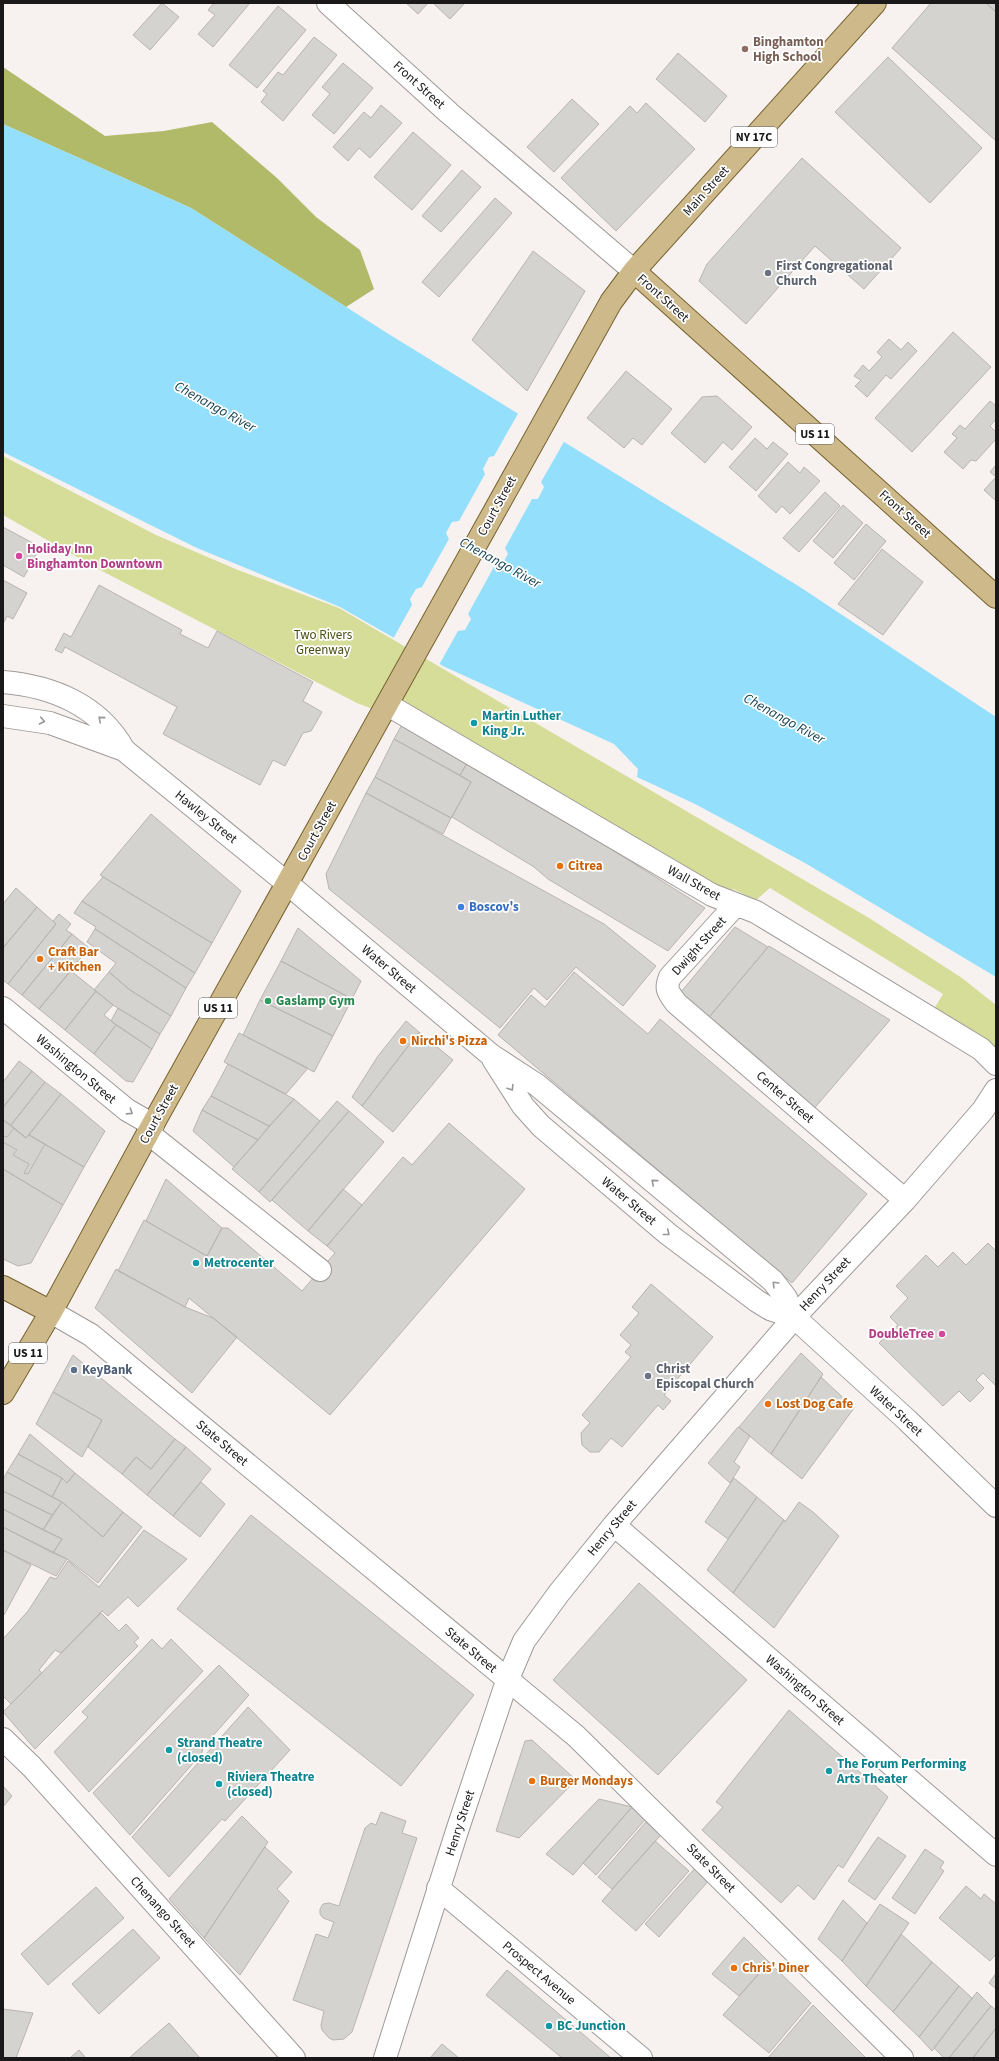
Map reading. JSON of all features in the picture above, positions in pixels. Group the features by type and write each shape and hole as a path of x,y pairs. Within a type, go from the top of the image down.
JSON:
{"main road":[{"name":"Main Street","path":"634,271 875,3"},
{"name":"Court Street","path":"3,1393 51,1312 150,1129 388,705 611,302 634,271"},
{"name":"Front Street","path":"634,271 996,596"},
{"name":"State Street","path":"3,1287 51,1312"}],"street":[{"name":"Front Street","path":"328,3 449,113 634,271"},
{"name":"Hawley Street","path":"3,682 46,690 80,704 103,720 118,738 124,750"},
{"name":"Wall Street","path":"388,705 712,895 756,912 967,1040 989,1054 996,1064"},
{"name":"Hawley Street","path":"3,716 50,723 124,750 288,884"},
{"name":"Water Street","path":"288,884 491,1055 537,1085 773,1281 786,1298 794,1317"},
{"name":"Dwight Street","path":"667,992 666,987 670,977 732,909 740,906"},
{"name":"Center Street","path":"667,992 676,1002 905,1200"},
{"name":"Washington Street","path":"3,1008 320,1270"},
{"name":"Water Street","path":"491,1055 531,1116 572,1153 668,1234 757,1301 770,1309 794,1317 907,1420 996,1506"},
{"name":"Henry Street","path":"385,2058 438,1888 507,1680 524,1642 558,1593 614,1525 794,1317 905,1200 983,1110 996,1090"},
{"name":"State Street","path":"51,1312 91,1335 576,1736 902,2058"},
{"name":"Washington Street","path":"614,1525 996,1855"},
{"name":"Chenango Street","path":"3,1722 32,1767"},
{"name":"Chenango Street","path":"3,1739 32,1767 294,2058"},
{"name":"Prospect Avenue","path":"438,1888 641,2058"}],"green space":[{"path":"3,67 105,136 164,131 212,122 277,178 316,217 360,250 374,289 346,307 191,208 3,124"},
{"name":"Two Rivers Greenway","path":"3,456 156,535 238,570 339,608 869,918 962,978 996,1005 996,1048 934,1009 943,994 770,888 756,900 733,889 714,909 404,721 357,703 100,570 3,515"}],"water":[{"name":"Chenango River","path":"3,124 191,208 387,333 800,587 996,717 996,977 805,863 695,804 637,777 638,769 614,744 445,667 340,607 197,548 3,452"}],"pier":[{"path":"519,412 565,440 541,482 544,487 538,499 532,499 505,548 508,554 501,566 495,565 468,614 471,619 465,630 458,631 439,665 393,639 412,605 410,599 416,589 422,587 449,539 446,533 452,522 459,521 485,474 483,469 489,457 494,456"}],"building":[{"path":"162,3 179,17 150,50 133,35"},
{"path":"214,3 250,3 213,47 198,34 215,15 208,10"},
{"path":"406,3 428,3 418,14"},
{"path":"433,3 465,3 450,19"},
{"path":"931,3 986,3 996,12 996,141 892,48"},
{"path":"986,3 996,3 996,12"},
{"path":"278,6 306,30 257,88 229,65"},
{"path":"314,37 337,55 283,121 261,102 267,94 263,91 278,72 283,75"},
{"path":"678,53 727,96 705,122 656,79"},
{"path":"888,57 982,148 930,203 835,112"},
{"path":"343,63 373,88 334,134 312,115 330,94 322,87"},
{"path":"572,99 599,124 554,172 527,147"},
{"path":"646,103 695,149 616,231 561,178 630,106 637,113"},
{"path":"381,105 402,123 370,158 359,148 348,161 333,147 364,112 371,118"},
{"path":"413,132 451,165 412,210 374,177"},
{"path":"802,158 901,248 864,289 815,246 746,324 699,281 707,264"},
{"path":"462,170 481,187 441,232 422,216"},
{"path":"495,198 512,213 439,297 422,282"},
{"path":"533,251 585,291 527,391 472,340"},
{"path":"953,332 991,367 912,452 875,418"},
{"path":"889,339 901,350 908,342 917,351 891,379 886,375 867,397 855,386 861,380 854,376 863,365 869,371 882,357 877,352"},
{"path":"626,371 672,409 642,445 633,438 624,448 587,418"},
{"path":"717,396 752,427 732,450 723,442 705,463 671,433 702,397"},
{"path":"990,401 996,406 996,419 990,426 996,432 996,439 976,461 971,460 963,469 944,452 957,438 952,434 960,425 965,429"},
{"path":"755,438 767,449 773,442 788,454 756,491 729,467"},
{"path":"788,462 800,473 804,467 820,481 790,514 782,506 776,513 758,496"},
{"path":"996,465 996,477 990,472"},
{"path":"996,477 996,501 984,490"},
{"path":"825,492 840,506 799,552 783,538"},
{"path":"843,505 863,523 833,558 813,541"},
{"path":"866,524 886,541 854,580 834,563"},
{"name":"Holiday Inn Binghamton Downtown","path":"3,527 40,547 24,577 3,565"},
{"path":"882,549 923,582 883,635 838,604"},
{"name":"Holiday Inn Binghamton Downtown","path":"3,580 27,593 13,619 7,616 3,624"},
{"path":"99,585 182,630 180,634 208,648 217,631 313,682 303,701 322,712 311,731 303,733 285,766 273,760 260,785 163,734 177,707 65,647 62,653 55,650 64,633 71,637"},
{"path":"404,721 469,760 460,775 394,739"},
{"path":"394,739 471,782 451,818 375,777"},
{"path":"469,760 705,908 668,951 548,879 534,867 452,817 471,782 460,775"},
{"path":"375,777 451,818 443,834 366,793"},
{"name":"Boscov's","path":"366,793 604,924 656,966 623,1006 576,967 547,1000 534,988 500,1028 329,889 326,874"},
{"path":"151,814 241,891 212,943 100,875"},
{"path":"103,877 212,943 195,973 82,901"},
{"path":"16,888 37,907 3,948 3,904"},
{"path":"82,901 195,973 186,988 95,929 96,927 74,913"},
{"path":"37,907 56,924 8,984 3,980 3,948"},
{"name":"Craft Bar + Kitchen","path":"59,914 71,924 66,930 72,934 22,995 8,984 56,924 53,921"},
{"path":"735,927 768,947 705,1022 676,998"},
{"path":"298,928 361,981 352,999 281,961"},
{"path":"95,929 186,988 171,1016 130,990 109,972 116,963 87,942"},
{"path":"72,934 89,948 39,1009 22,995"},
{"path":"769,946 890,1020 812,1111 705,1022"},
{"path":"281,961 352,999 333,1036 260,1000"},
{"path":"71,971 96,991 65,1030 39,1009"},
{"path":"109,972 130,990 171,1016 160,1034 113,1005 94,990"},
{"path":"574,972 648,1034 660,1019 867,1194 792,1283 498,1035 531,995 545,1007"},
{"path":"96,991 113,1005 104,1015 116,1025 94,1054 65,1030"},
{"path":"260,1000 333,1036 314,1072 243,1035"},
{"path":"118,1008 160,1034 152,1049 111,1021"},
{"path":"406,1021 419,1032 362,1106 352,1097 378,1056"},
{"path":"116,1025 152,1049 133,1082 126,1081 94,1054"},
{"path":"419,1032 453,1060 393,1132 362,1106"},
{"path":"239,1033 308,1068 286,1094 224,1062"},
{"path":"19,1061 32,1071 3,1107 3,1082"},
{"path":"228,1064 294,1099 269,1126 211,1096"},
{"path":"32,1071 45,1082 11,1125 3,1120 3,1108"},
{"path":"45,1082 61,1094 26,1138 11,1125"},
{"path":"61,1094 105,1131 84,1167 29,1135"},
{"path":"211,1096 269,1126 258,1140 202,1110"},
{"path":"294,1099 320,1121 259,1192 232,1169"},
{"path":"337,1101 349,1111 270,1202 259,1192"},
{"path":"202,1110 258,1140 234,1167 193,1131"},
{"path":"349,1111 384,1142 308,1231 272,1200"},
{"path":"3,1120 26,1138 29,1135 84,1167 63,1205 3,1169"},
{"name":"Metrocenter","path":"449,1123 525,1189 330,1415 189,1298 185,1307 118,1271 144,1220 207,1256 222,1228 228,1228 302,1291 335,1253 327,1246 403,1157 412,1165"},
{"path":"14,1128 26,1138 29,1135 45,1144 28,1174 24,1173 29,1164 13,1155 17,1150 3,1142 3,1136 7,1137"},
{"path":"3,1169 63,1205 31,1263 18,1266 3,1259"},
{"path":"166,1179 222,1228 207,1256 146,1221"},
{"path":"343,1189 362,1205 327,1246 308,1231"},
{"name":"DoubleTree","path":"988,1243 996,1251 996,1386 983,1373 976,1380 984,1388 970,1402 959,1391 943,1406 879,1343 898,1325 890,1317 908,1298 896,1286 926,1255 938,1267 953,1252 966,1265"},
{"path":"116,1269 185,1307 213,1318 237,1337 192,1393 95,1308"},
{"name":"Christ Episcopal Church","path":"651,1284 713,1337 664,1395 671,1401 663,1410 658,1405 622,1447 611,1438 599,1452 590,1452 582,1445 581,1433 590,1423 582,1415 631,1357 625,1352 631,1345 620,1335 639,1313 632,1307"},
{"name":"Lost Dog Cafe","path":"801,1353 823,1374 771,1454 739,1427"},
{"path":"73,1355 175,1439 151,1469 136,1457 122,1474 88,1447 102,1420 53,1392"},
{"path":"821,1377 854,1408 802,1479 771,1454"},
{"path":"53,1392 102,1420 82,1457 36,1424"},
{"path":"738,1427 750,1436 734,1462 740,1467 730,1483 708,1463"},
{"path":"30,1434 75,1473 67,1483 62,1478 18,1454"},
{"path":"175,1439 186,1447 147,1495 122,1474 136,1457 151,1469"},
{"path":"186,1447 211,1469 173,1516 147,1495"},
{"path":"18,1454 62,1478 52,1497 7,1472"},
{"path":"7,1472 62,1502 52,1515 3,1491 3,1480"},
{"path":"75,1473 123,1512 103,1537 62,1502 52,1497 62,1478 67,1483"},
{"path":"734,1478 757,1497 728,1539 705,1522"},
{"path":"201,1482 225,1504 200,1537 173,1516"},
{"path":"3,1491 52,1515 43,1530 3,1509"},
{"path":"757,1497 784,1520 733,1593 707,1570"},
{"path":"62,1502 103,1537 123,1512 142,1527 98,1583 67,1559 53,1553 62,1539 43,1530"},
{"path":"799,1502 813,1512 839,1536 774,1628 733,1593 784,1520 785,1522"},
{"path":"3,1509 62,1539 53,1553 3,1527"},
{"path":"251,1515 474,1695 401,1786 177,1609"},
{"path":"3,1527 67,1559 56,1576 3,1550"},
{"path":"144,1530 187,1559 138,1607 128,1597 108,1616 102,1611 61,1653 55,1650 39,1670 42,1673 11,1704 3,1696 3,1639 28,1611 50,1577 56,1579 68,1561 99,1587"},
{"path":"3,1550 31,1565 4,1615 3,1614"},
{"path":"639,1583 747,1680 658,1775 553,1680"},
{"path":"101,1613 119,1631 126,1624 139,1638 134,1642 138,1646 35,1749 3,1712"},
{"path":"152,1639 162,1649 171,1639 203,1671 89,1792 54,1752 88,1717 82,1712"},
{"name":"Strand Theatre (closed)","path":"219,1665 249,1695 203,1747 202,1753 130,1835 93,1793"},
{"name":"Riviera Theatre (closed)","path":"248,1707 290,1750 225,1821 222,1819 169,1877 132,1837"},
{"name":"The Forum Performing Arts Theater","path":"789,1710 888,1797 843,1868 838,1865 814,1900 798,1885 781,1903 702,1830 723,1807 716,1802"},
{"path":"532,1740 576,1780 519,1838 496,1831 525,1741"},
{"path":"3,1786 12,1796 3,1807"},
{"path":"599,1799 632,1807 573,1875 546,1854"},
{"path":"632,1807 645,1820 596,1875 583,1863"},
{"path":"381,1812 406,1821 402,1833 417,1838 352,2032 344,2039 333,2040 329,2038 322,2030 321,2025 324,2011 293,2000 316,1934 328,1938 334,1922 323,1918 320,1914 320,1909 323,1904 329,1903 339,1906 365,1828 371,1823 376,1825"},
{"path":"242,1816 268,1842 204,1938 169,1899"},
{"path":"646,1822 661,1835 612,1889 598,1877"},
{"path":"878,1837 906,1856 875,1900 848,1881"},
{"path":"655,1841 689,1871 636,1931 602,1901"},
{"path":"265,1847 292,1872 277,1889 289,1901 240,1975 204,1938"},
{"path":"925,1849 944,1862 940,1868 944,1871 915,1914 892,1898"},
{"path":"697,1866 711,1878 659,1937 645,1924"},
{"path":"966,1886 981,1899 984,1894 996,1904 996,1954 990,1961 939,1918"},
{"path":"96,1887 124,1918 48,1985 21,1954"},
{"path":"843,1900 867,1923 842,1961 818,1939"},
{"path":"880,1904 909,1923 866,1986 842,1961"},
{"path":"133,1929 160,1958 99,2014 72,1984"},
{"path":"901,1934 932,1962 893,2012 866,1986"},
{"path":"744,1937 769,1962 739,1996 712,1974"},
{"path":"769,1962 811,2003 769,2053 723,2015"},
{"path":"932,1962 959,1986 919,2037 893,2012"},
{"name":"BC Junction","path":"507,1970 611,2058 562,2058 486,1995"},
{"path":"996,1973 996,1989 989,1983"},
{"path":"959,1986 972,1998 932,2051 919,2037"},
{"path":"977,1992 991,2006 949,2058 944,2058 934,2048"},
{"path":"813,2005 866,2058 768,2058"},
{"path":"991,2006 996,2010 996,2028 973,2058 949,2058"},
{"path":"3,2009 33,2013 16,2058 3,2058"},
{"path":"169,2023 200,2058 129,2058"},
{"path":"996,2028 996,2058 973,2058"},
{"path":"442,2044 459,2058 430,2058"},
{"path":"79,2050 86,2058 70,2058"}],"place":[{"name":"Binghamton High School","path":"745,49"},
{"name":"First Congregational Church","path":"768,273"},
{"name":"Holiday Inn Binghamton Downtown","path":"19,556"},
{"name":"Martin Luther King Jr.","path":"474,723"},
{"name":"Citrea","path":"560,866"},
{"name":"Boscov's","path":"461,907"},
{"name":"Craft Bar + Kitchen","path":"40,959"},
{"name":"Gaslamp Gym","path":"268,1001"},
{"name":"Nirchi's Pizza","path":"403,1041"},
{"name":"Metrocenter","path":"196,1263"},
{"name":"DoubleTree","path":"942,1334"},
{"name":"KeyBank","path":"74,1370"},
{"name":"Christ Episcopal Church","path":"648,1376"},
{"name":"Lost Dog Cafe","path":"768,1404"},
{"name":"Strand Theatre (closed)","path":"169,1750"},
{"name":"The Forum Performing Arts Theater","path":"829,1771"},
{"name":"Burger Mondays","path":"532,1781"},
{"name":"Riviera Theatre (closed)","path":"219,1784"},
{"name":"Chris' Diner","path":"734,1968"},
{"name":"BC Junction","path":"549,2026"}]}
